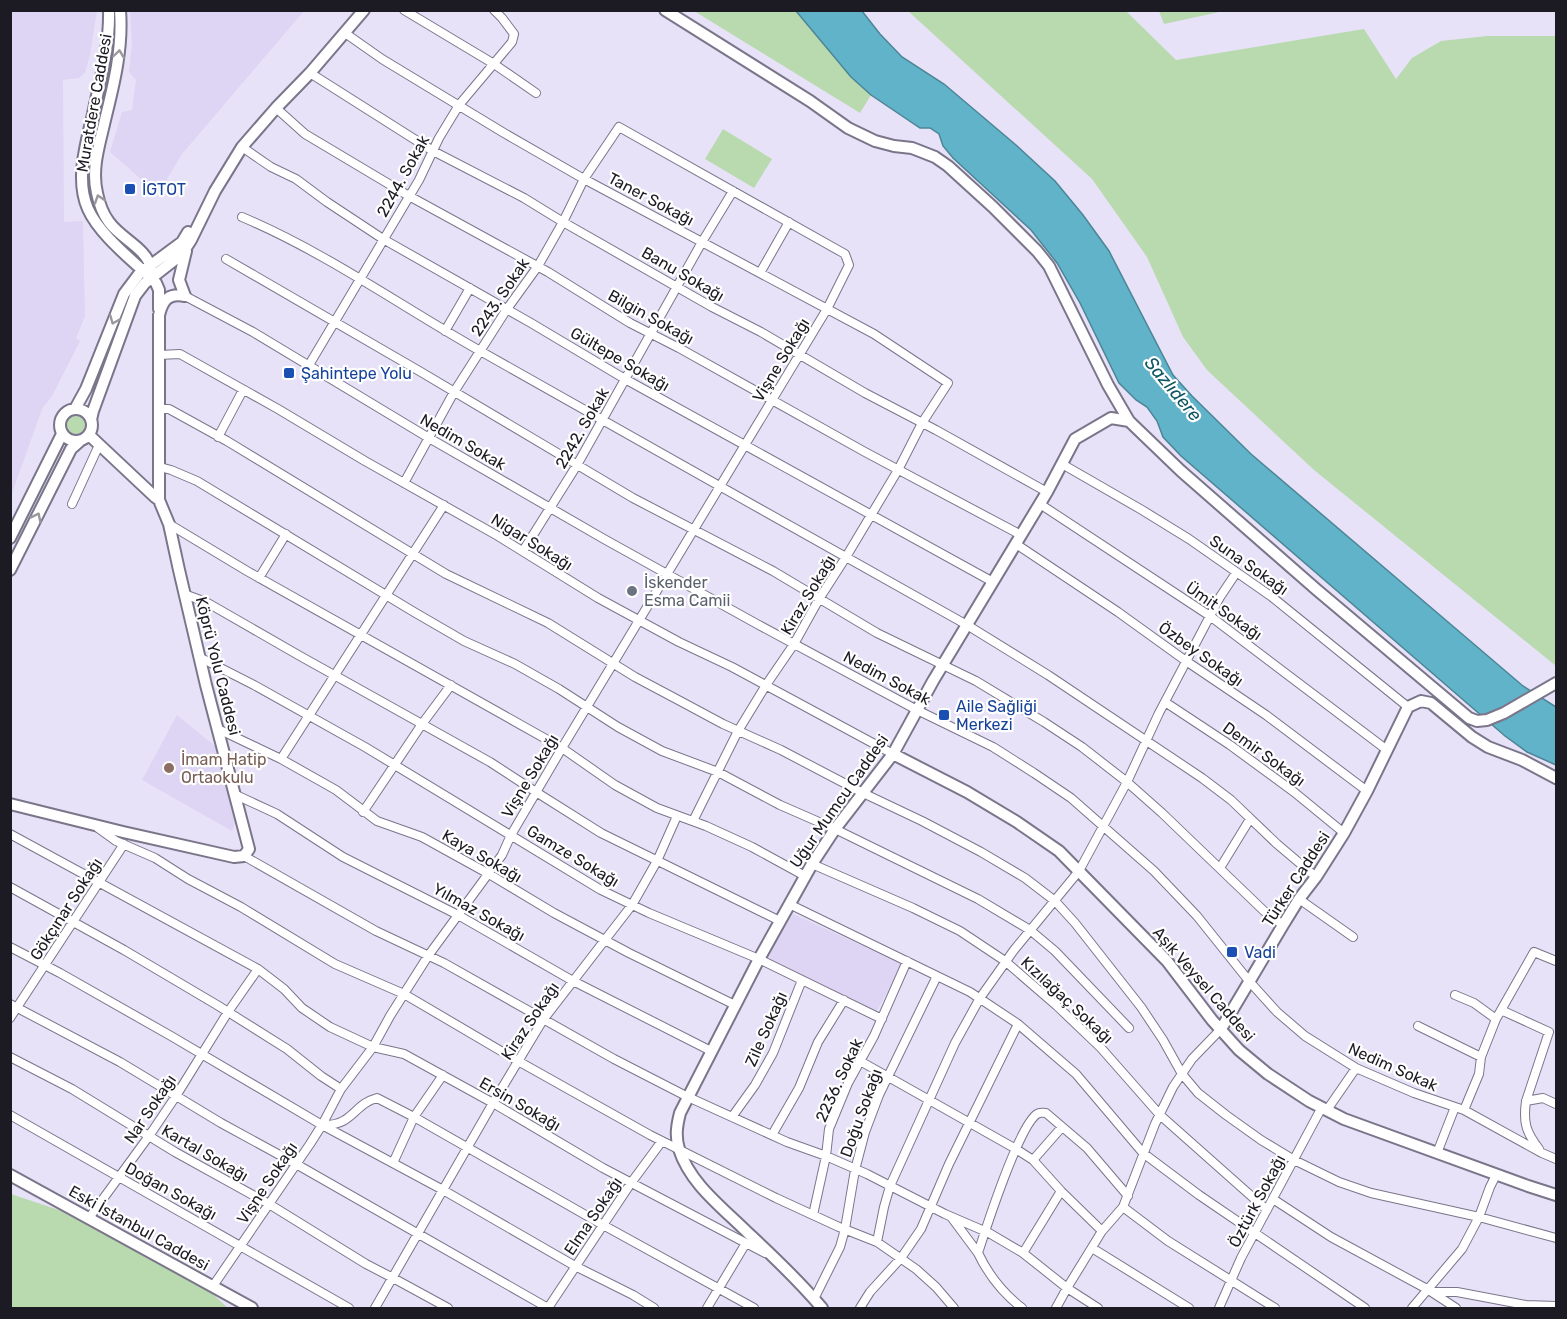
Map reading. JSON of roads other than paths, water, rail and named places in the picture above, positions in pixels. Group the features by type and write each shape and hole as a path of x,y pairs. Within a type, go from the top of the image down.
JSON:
{"main road":[{"name":"Muratdere Caddesi","path":"109,10 108,42 84,157 82,183 88,210 99,226 129,257 149,272"},
{"name":"Muratdere Caddesi","path":"120,10 122,29 119,57 98,149 95,174 96,191 110,224 141,251 149,272"},
{"path":"10,570 71,449 91,431 93,411 135,296 149,272 182,242 238,144 356,10"},
{"path":"185,296 179,280 187,247 215,190 242,147 364,10"},
{"path":"665,10 810,101 848,128 875,141 923,151 948,166 993,207 1049,266 1108,385 1129,421 1181,471 1317,590 1469,718 1477,721 1487,720 1557,683"},
{"path":"102,70 111,92"},
{"path":"97,94 105,120"},
{"path":"135,244 151,251 170,251"},
{"path":"124,294 132,283 177,259 187,247"},
{"path":"75,409 86,389 131,275 129,257"},
{"path":"149,272 185,296"},
{"name":"Köprü Yolu Caddesi","path":"149,272 159,290 159,500 169,524 199,657 249,849 244,856"},
{"path":"159,319 164,302 176,295 185,296"},
{"path":"92,420 85,412 75,409 69,411 62,417 60,428 62,434 69,440 84,438 99,445 159,500"},
{"name":"Uğur Mumcu Caddesi","path":"822,1308 799,1281 706,1192 690,1172 679,1149 675,1131 680,1113 759,959 812,864 835,829 893,754 1047,492 1075,439 1111,418 1129,421"},
{"path":"10,538 62,434"},
{"path":"1408,707 1421,701 1431,703 1472,737 1488,747 1522,760 1557,778"},
{"name":"Türker Caddesi","path":"1221,1029 1282,925 1344,833 1408,707"},
{"name":"Aşık Veysel Caddesi","path":"893,754 967,792 1059,851 1167,961 1239,1050 1268,1074 1309,1101 1344,1119 1557,1195"},
{"path":"10,804 234,857 244,856"},
{"name":"Eski İstanbul Caddesi","path":"10,1175 252,1308"}],"street":[{"path":"404,10 494,64 536,93"},
{"name":"2244. Sokak","path":"309,365 419,180 439,138 459,105 512,42 514,34 494,10"},
{"name":"Taner Sokağı","path":"345,33 382,59 584,178 874,334 948,383"},
{"name":"Banu Sokağı","path":"310,73 433,151 524,198 712,307 761,332 865,393 1047,492"},
{"name":"Bilgin Sokağı","path":"276,108 305,134 409,196 538,266 630,323 713,366 1019,539"},
{"name":"2243. Sokak","path":"404,483 454,392 507,309 538,266 584,178 619,127 734,191"},
{"name":"Gültepe Sokağı","path":"242,147 272,167 296,179 383,240 471,288 625,380 993,582"},
{"path":"734,191 789,222 760,273"},
{"name":"2242. Sokak","path":"523,551 577,465 702,242 734,191"},
{"path":"242,217 307,248 480,351 967,625 1048,675 1209,784 1231,800 1316,877"},
{"name":"Vişne Sokağı","path":"213,1286 322,1125 341,1089 374,1047 428,956 502,855 511,835 562,748 827,309 849,265 845,254 789,222"},
{"path":"226,259 633,498 773,571 877,633 976,681 1044,722 1082,747 1127,782 1264,911 1282,925"},
{"path":"445,331 471,288"},
{"name":"Nedim Sokak","path":"185,296 253,332 429,438 667,574 917,710 993,747 1018,762 1071,798 1154,871 1190,908 1277,1012 1305,1036 1356,1068 1414,1093 1464,1110 1557,1159"},
{"name":"Nigar Sokağı","path":"159,355 180,354 523,551 598,598 893,754"},
{"name":"Kiraz Sokağı","path":"693,821 738,730 794,644 898,470 922,423 948,383"},
{"path":"218,437 243,390"},
{"path":"160,409 169,409 218,437 446,574 548,623 682,702 922,821 1024,878 1054,901 1075,923 1141,1007 1182,1074 1198,1093 1226,1115 1294,1160 1339,1182 1371,1193 1479,1217 1557,1238"},
{"path":"72,504 99,445"},
{"name":"Suna Sokağı","path":"1062,464 1189,539 1272,597 1408,707"},
{"path":"160,467 197,481 464,641 515,664 662,751 718,772 780,805 835,829 978,899 1030,930 1055,951 1129,1028"},
{"name":"Ümit Sokağı","path":"1040,504 1210,616 1387,750"},
{"path":"281,759 444,505"},
{"path":"169,524 360,635 562,748 615,785 657,808 752,847 805,876"},
{"path":"260,578 286,534"},
{"name":"Özbey Sokağı","path":"1019,539 1186,661 1266,715 1367,791"},
{"path":"878,1242 890,1186 955,1043 980,998 1005,961 1079,871 1127,782 1186,661 1220,597 1236,573"},
{"path":"184,594 206,603 490,762 601,833 780,921"},
{"name":"Gamze Sokağı","path":"199,657 394,765 601,890 759,959 882,1019"},
{"path":"363,812 422,724 452,686"},
{"name":"Demir Sokağı","path":"1165,702 1285,785 1344,833"},
{"name":"Kaya Sokağı","path":"218,729 281,759 336,790 376,820 422,837 554,913 735,1005"},
{"name":"Yılmaz Sokağı","path":"236,795 277,814 343,857 459,915 573,981 711,1051"},
{"name":"Kiraz Sokağı","path":"375,1308 466,1148 543,1020 632,905 657,861 677,816"},
{"path":"1220,868 1250,819"},
{"path":"92,824 116,841 155,858 335,964 404,994 662,1141 813,1215 878,1242 936,1287 954,1308"},
{"name":"Ersin Sokağı","path":"10,834 258,969 284,989 302,1008 330,1027 374,1047 404,1054 603,1168 774,1257"},
{"name":"Gökçınar Sokağı","path":"10,1018 14,1006 45,965 124,844"},
{"path":"244,856 376,931 444,963 614,1059 732,1117 826,1156 985,1231 1023,1253 1067,1288 1098,1308"},
{"name":"Kızılağaç Sokağı","path":"812,864 960,931 1005,961 1101,1048 1160,1115 1267,1210"},
{"path":"10,887 124,950 228,1012 287,1049 321,1077 341,1089"},
{"path":"1299,899 1353,937"},
{"path":"789,904 970,992 1018,1024 1076,1074 1143,1153 1199,1196 1365,1308"},
{"path":"10,947 322,1125 443,1190 575,1266 633,1294 654,1308"},
{"path":"1464,1110 1479,1074 1481,1057 1496,1019 1534,952 1557,961"},
{"name":"2236. Sokak","path":"813,1215 826,1156 829,1129 848,1083 882,1019 907,961"},
{"name":"Nar Sokağı","path":"89,1218 149,1136 258,969"},
{"name":"Doğu Sokağı","path":"813,1299 840,1247 865,1132 887,1077 937,976"},
{"name":"Zile Sokağı","path":"732,1117 755,1085 773,1053 802,980"},
{"path":"1455,995 1474,1004 1496,1019"},
{"path":"772,1135 799,1088 818,1042 844,1000"},
{"path":"14,1006 120,1062 221,1124 296,1164 548,1308"},
{"path":"1501,1010 1549,1032 1526,1101 1525,1121 1529,1136 1542,1152"},
{"path":"862,1308 870,1292 901,1258 921,1229 949,1164 1018,1024"},
{"path":"1418,1026 1481,1057"},
{"name":"Türker Caddesi","path":"1056,1308 1102,1231 1123,1207 1143,1153 1173,1087 1192,1059 1221,1029"},
{"name":"Kartal Sokağı","path":"10,1057 72,1089 269,1204 366,1264 448,1308"},
{"path":"860,1061 1033,1160 1102,1231"},
{"name":"Öztürk Sokağı","path":"1219,1308 1254,1234 1294,1160 1325,1109 1356,1068"},
{"path":"393,1163 414,1117 442,1075"},
{"path":"322,1125 335,1125 349,1118 368,1100 376,1098 414,1117 603,1226 754,1308"},
{"path":"1526,1101 1543,1098 1557,1104"},
{"path":"1437,1153 1455,1107"},
{"path":"978,1253 1024,1130 1040,1113 1046,1113 1087,1148 1128,1196"},
{"name":"Doğan Sokağı","path":"10,1115 349,1308"},
{"path":"1033,1160 1062,1127"},
{"name":"Elma Sokağı","path":"548,1308 631,1183 662,1141"},
{"path":"1412,1308 1430,1291 1462,1249 1479,1217 1496,1175"},
{"path":"1023,1253 1061,1191"},
{"path":"1273,1199 1331,1237 1430,1291 1456,1308"},
{"path":"1123,1207 1168,1241 1275,1308"},
{"path":"952,1217 1008,1297 1022,1308"},
{"path":"707,1308 746,1243"},
{"path":"1092,1248 1189,1308"},
{"path":"1430,1291 1457,1292 1526,1305 1557,1305"}],"water":[{"name":"Sazlıdere","path":"796,11 862,11 902,57 944,84 1055,181 1109,251 1173,375 1192,396 1251,454 1523,686 1556,707 1556,765 1527,752 1505,736 1181,456 1163,437 1157,421 1147,407 1136,400 1119,383 1080,303 1057,263 1031,230 953,158 943,146 939,134 930,128 920,128 871,95 851,77"}],"place":[{"name":"İGTOT","path":"130,189"},
{"name":"Şahintepe Yolu","path":"289,373"},
{"name":"İskender Esma Camii","path":"632,591"},
{"name":"Aile Sağliği Merkezi","path":"944,715"},
{"name":"İmam Hatip Ortaokulu","path":"169,768"},
{"name":"Vadi","path":"1232,952"}]}
